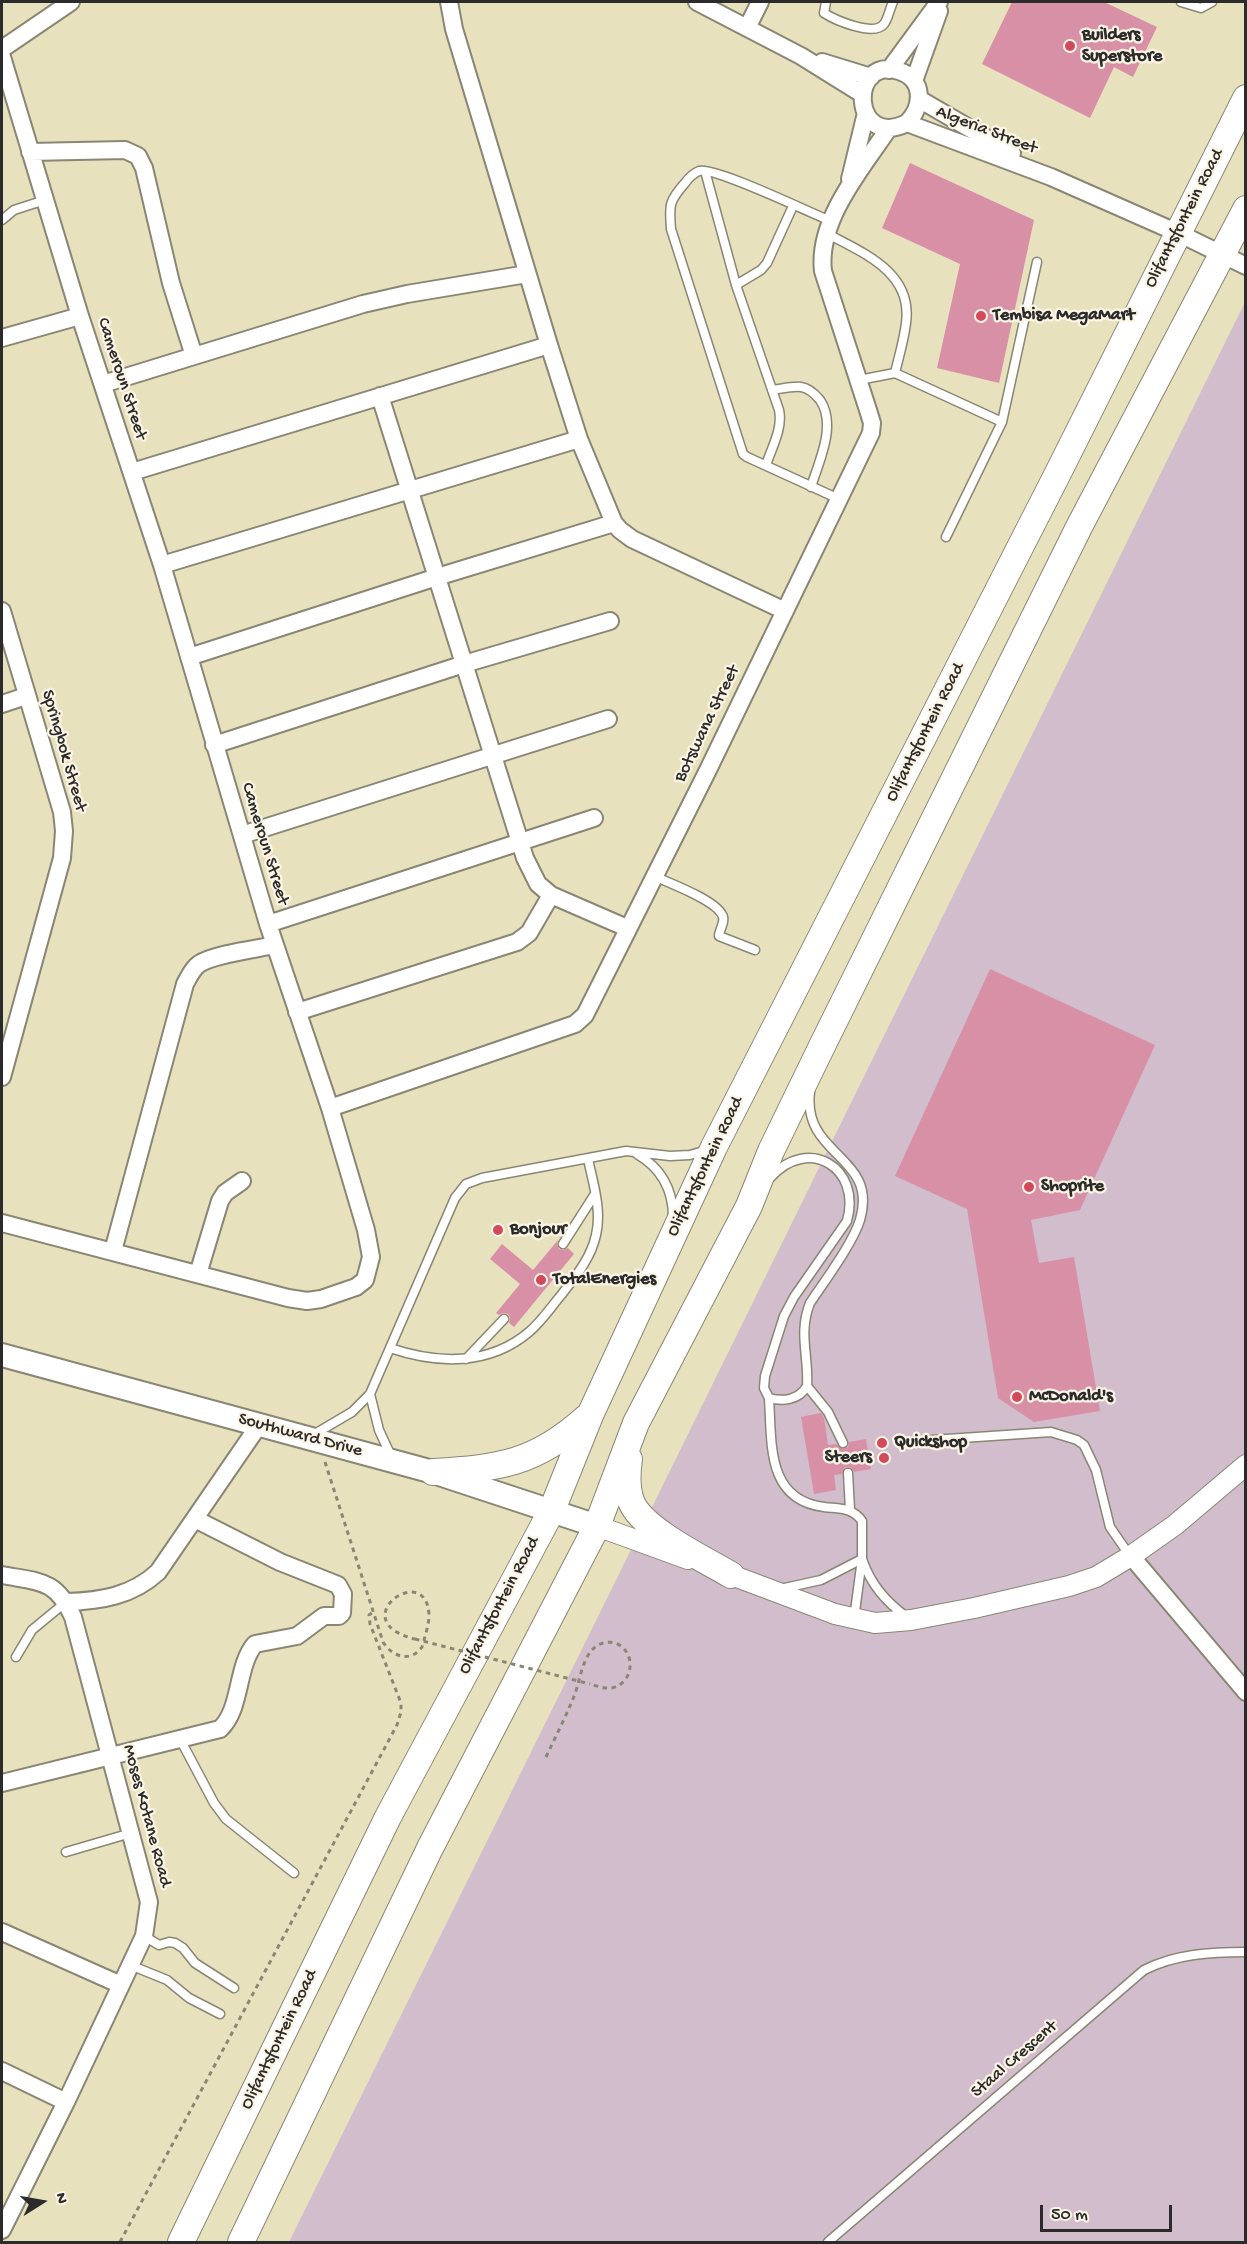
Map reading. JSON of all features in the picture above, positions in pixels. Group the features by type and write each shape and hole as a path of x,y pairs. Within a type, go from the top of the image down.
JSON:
{"main road":[{"name":"Olifantsfontein Road","path":"181,2242 393,1807 552,1510 591,1413 714,1147 1053,483 1245,98"},
{"path":"241,2242 430,1848 597,1526 636,1423 749,1206 771,1151 823,1044 1079,527 1234,261 1245,210"},
{"name":"Southward Drive","path":"2,1355 433,1472 597,1526"},
{"path":"433,1472 473,1469 522,1459 556,1442 591,1413"},
{"path":"636,1423 630,1452 627,1487 637,1514 649,1526 731,1575"}],"street":[{"path":"2,49 71,2"},
{"path":"449,2 454,29 549,345 579,439 614,523 620,531 632,539 785,611"},
{"path":"697,2 748,26 862,94"},
{"path":"748,26 760,2"},
{"path":"889,70 941,2"},
{"path":"889,128 872,121 866,113 862,104 865,85 879,72 889,70 898,71 914,81 941,2"},
{"path":"801,56 871,77"},
{"name":"Cameroun Street","path":"2,57 80,316 162,565 268,924 330,1108 366,1230 371,1257 365,1280 356,1287 340,1294 307,1301 288,1298 2,1223"},
{"name":"Algeria Street","path":"889,128 907,123 915,114 920,99 914,81"},
{"name":"Algeria Street","path":"920,99 1051,177"},
{"name":"Botswana Street","path":"847,192 866,113"},
{"name":"Algeria Street","path":"907,123 1051,177 1178,233 1234,261"},
{"name":"Botswana Street","path":"330,1108 578,1022 585,1015 785,611 872,429 871,419 823,271 821,258 828,227 847,192 889,128"},
{"path":"30,152 125,150 138,156 144,168 171,283 194,356"},
{"path":"103,384 363,304 407,294 527,274"},
{"path":"2,338 80,316"},
{"path":"132,472 549,345"},
{"path":"380,396 492,756 531,872 538,885 551,895 627,928"},
{"path":"162,565 579,439"},
{"path":"189,657 614,523"},
{"name":"Springbok Street","path":"2,611 64,821 62,858 2,1077"},
{"path":"214,745 464,664 610,621"},
{"path":"2,704 26,696"},
{"path":"242,835 608,719"},
{"path":"268,924 520,844 594,818"},
{"path":"297,1012 517,942 530,933 551,895"},
{"path":"113,1251 182,995 192,971 199,964 209,960 275,945"},
{"path":"198,1274 220,1201 225,1193 242,1181"},
{"path":"66,1602 107,1598 142,1585 165,1563 259,1425"},
{"path":"597,1526 854,1619 889,1623 1069,1586 1096,1577 1131,1557 1175,1524 1245,1465"},
{"path":"2,1783 179,1738 213,1732 223,1727 235,1699 250,1650 255,1644 297,1636 324,1616 339,1616 342,1612 342,1590 338,1585 280,1562 195,1519"},
{"path":"1131,1557 1245,1692"},
{"name":"Moses Kotane Road","path":"2,1575 45,1583 57,1591 66,1602 73,1617 149,1902 144,1936 66,2102 2,2230"},
{"path":"2,1932 121,1985"},
{"path":"2,2071 66,2102"}],"lane":[{"path":"826,2 824,13 830,17 866,29 877,30 884,24 893,2"},
{"path":"1181,2 1201,8 1212,2"},
{"path":"839,499 747,458 743,454 671,229 670,209 673,197 698,171 727,176 793,206 879,261 894,277 902,290 907,321 896,373"},
{"path":"705,171 736,285 781,418 766,465"},
{"path":"2,220 14,210 45,200"},
{"path":"736,285 761,270 767,263 793,206"},
{"path":"946,537 1002,422 1036,262"},
{"path":"859,380 896,373 1002,422"},
{"path":"772,390 800,387 810,390 823,405 828,430 811,487"},
{"path":"654,876 714,906 723,916 724,921 719,936 755,950"},
{"path":"769,1398 794,1398 803,1393 807,1386 804,1321 810,1303 855,1232 860,1219 862,1201 860,1185 853,1170 819,1136 810,1118 810,1092 823,1044"},
{"path":"313,1439 352,1412 370,1394 455,1198 462,1187 482,1178 632,1151 660,1156 680,1156 714,1147"},
{"path":"632,1151 659,1171 668,1184 673,1206 672,1235"},
{"path":"390,1348 422,1358 466,1359 499,1350 529,1332 578,1273 593,1247 597,1234 595,1194 588,1158"},
{"path":"749,1206 777,1169 786,1163 802,1159 819,1159 831,1164 845,1180 850,1195 850,1207 843,1228 794,1297 784,1316 765,1376 764,1388 769,1398 776,1470 784,1487 795,1497 821,1507 850,1510 857,1514 863,1526 862,1559 854,1619"},
{"path":"563,1244 595,1194"},
{"path":"466,1359 504,1319"},
{"path":"807,1386 828,1412 843,1443"},
{"path":"370,1394 379,1430 395,1462"},
{"path":"932,1440 1051,1432 1077,1440 1084,1445 1096,1470 1110,1527 1131,1557"},
{"path":"848,1473 850,1510"},
{"path":"769,1590 821,1580 862,1559"},
{"path":"862,1559 873,1585 894,1608 911,1620"},
{"path":"16,1657 32,1630 66,1602"},
{"path":"179,1738 214,1803 226,1819 294,1873"},
{"path":"66,1852 132,1833"},
{"path":"144,1936 159,1945 169,1942 176,1943 195,1963 234,1988"},
{"name":"Staal Crescent","path":"828,2242 1144,1970 1183,1955 1245,1952"},
{"path":"130,1965 167,1980 189,1998 220,2014"}],"path":[{"path":"313,1439 383,1642 390,1653 397,1656 410,1656 422,1647 429,1618 427,1604 418,1594 405,1592 389,1602 386,1616 394,1632 415,1639 590,1684 608,1688 615,1687 627,1678 631,1664 630,1658 621,1647 608,1642 591,1650 572,1701 546,1757"},
{"path":"120,2242 397,1725 401,1703 370,1623 369,1615 374,1612"}],"shaded area":[{"path":"1245,302 1245,2242 289,2242 662,1487"}],"building":[{"name":"Builders Superstore","path":"1012,2 1104,2 1157,27 1133,77 1114,67 1090,118 982,64"},
{"name":"Tembisa MegaMart","path":"910,163 1034,220 999,383 937,368 960,264 882,228"},
{"name":"Shoprite","path":"990,969 1155,1045 1080,1210 1031,1220 1039,1263 1074,1257 1100,1411 1034,1422 998,1398 967,1209 895,1176"},
{"path":"558,1240 559,1249 568,1248 574,1254 514,1327 509,1323 508,1314 496,1313 520,1284 490,1259 502,1244 533,1270"},
{"path":"821,1413 824,1418 828,1445 836,1444 843,1449 848,1447 849,1442 866,1439 871,1469 854,1472 850,1467 845,1467 842,1474 834,1475 836,1490 814,1494 801,1417"}],"place":[{"name":"Builders Superstore","path":"1070,46"},
{"name":"Tembisa MegaMart","path":"981,316"},
{"name":"Shoprite","path":"1029,1187"},
{"name":"Bonjour","path":"498,1230"},
{"name":"TotalEnergies","path":"541,1280"},
{"name":"McDonald's","path":"1017,1397"},
{"name":"Quickshop","path":"882,1443"},
{"name":"Steers","path":"884,1458"}]}
